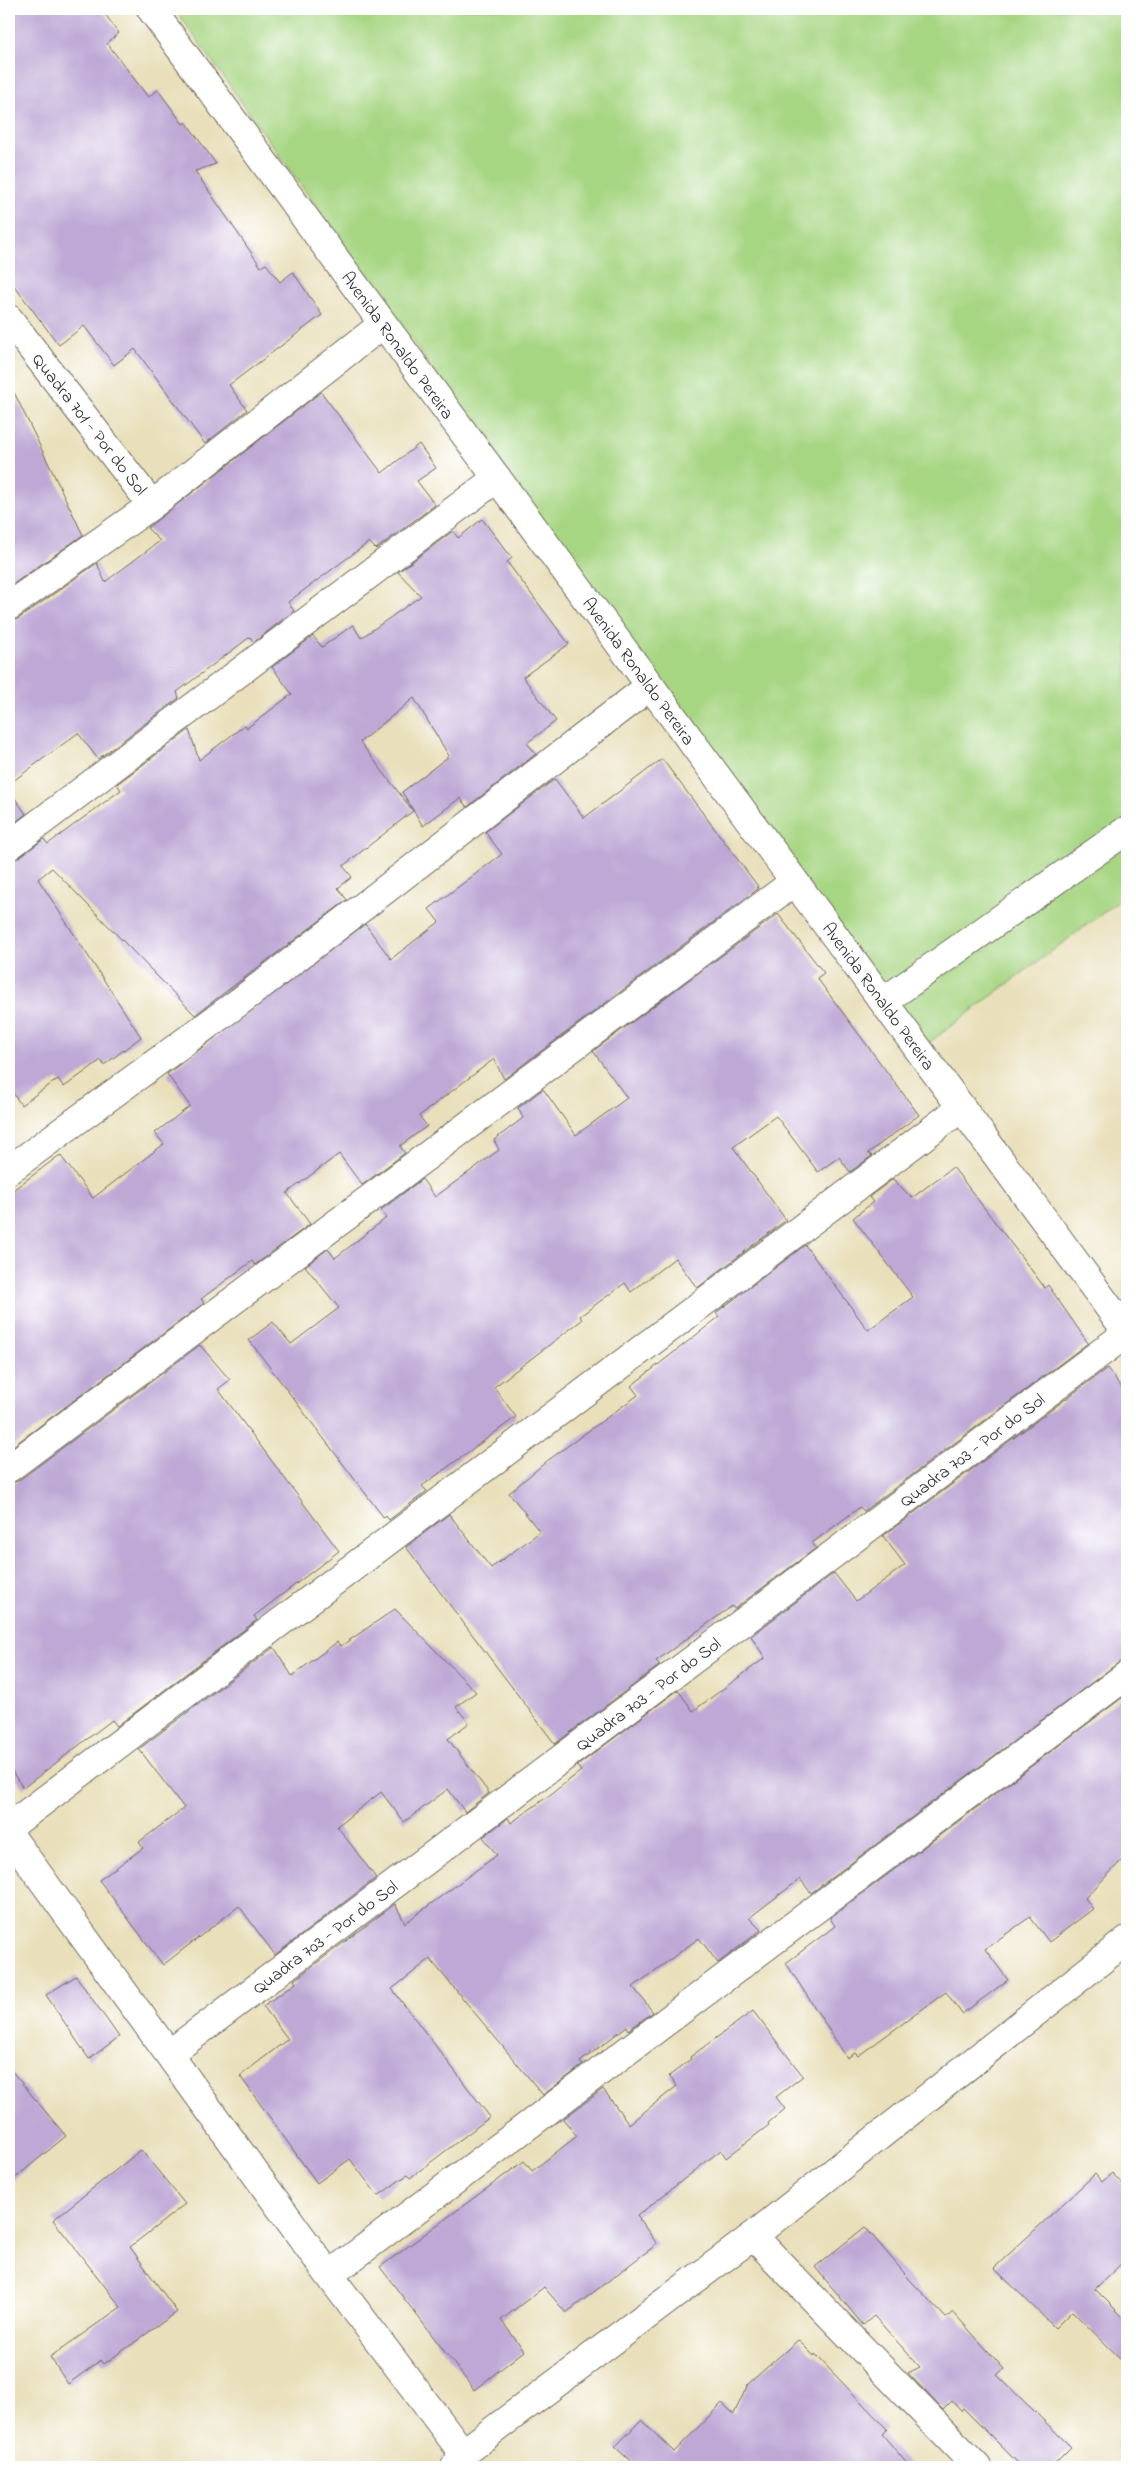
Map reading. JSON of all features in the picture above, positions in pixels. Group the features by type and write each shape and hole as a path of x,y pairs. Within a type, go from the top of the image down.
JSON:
{"street":[{"name":"Avenida Ronaldo Pereira","path":"151,9 1127,1333"},
{"name":"Quadra 701 - Por do Sol","path":"9,319 152,505"},
{"path":"9,606 152,505 383,324"},
{"path":"9,846 497,478"},
{"path":"9,1170 239,1002 650,686"},
{"path":"884,1001 1127,830"},
{"path":"9,1468 794,882"},
{"path":"9,1827 961,1108"},
{"name":"Quadra 703 - Por do Sol","path":"169,2054 1127,1333"},
{"path":"329,2275 1127,1675"},
{"path":"9,1834 329,2275 459,2460 753,2236 1127,1940"},
{"path":"753,2236 977,2467"}],"green space":[{"path":"175,9 1127,9 1127,895 919,1050"}],"building":[{"path":"9,9 101,9 119,33 107,43 148,97 158,90 183,124 186,122 216,164 195,171 261,267 266,264 280,282 293,272 322,315 229,385 247,410 205,444 135,349 114,365 84,326 59,345 9,279"},
{"path":"9,382 83,535 9,587"},
{"path":"321,392 382,473 419,444 436,468 417,481 435,505 376,549 369,542 288,602 294,611 254,642 250,637 177,692 179,698 98,759 78,733 9,784 9,621 18,619 97,563 105,582 160,541 147,528"},
{"path":"482,519 512,558 507,562 569,644 523,677 556,721 527,743 536,754 467,807 460,798 423,826 402,792 449,756 414,698 360,742 413,811 343,866 352,877 338,888 347,900 195,1015 52,868 38,879 141,1037 104,1065 101,1060 64,1087 58,1079 21,1105 9,1087 9,861 18,858 44,839 48,844 121,790 117,784 189,730 199,760 245,725 247,728 292,694 272,667 313,636 322,647 353,625 361,638 421,596 398,572 453,531 458,538"},
{"path":"662,759 757,885 758,889 504,1079 494,1059 419,1116 427,1126 400,1146 405,1153 362,1185 339,1154 287,1193 310,1224 255,1265 252,1261 201,1299 204,1303 9,1449 9,1193 60,1155 93,1198 164,1144 155,1133 190,1106 167,1074 365,924 391,959 439,922 429,909 502,854 485,832 555,779 584,818"},
{"path":"9,790 26,814 9,827"},
{"path":"778,914 824,973 817,978 919,1115 868,1153 872,1156 850,1172 839,1157 818,1172 776,1116 733,1147 786,1220 697,1288 675,1258 631,1292 625,1283 580,1316 582,1320 494,1387 516,1417 422,1486 427,1491 389,1520 386,1516 384,1518 249,1340 273,1322 291,1344 339,1308 305,1266 328,1249 335,1258 386,1218 381,1210 422,1179 435,1197 499,1150 494,1140 523,1118 518,1108 543,1089 576,1135 627,1098 593,1051"},
{"path":"953,1167 1045,1288 1048,1285 1088,1343 864,1511 860,1507 812,1543 816,1548 734,1609 732,1606 656,1661 660,1665 555,1744 406,1547 449,1514 491,1568 540,1532 509,1493 547,1461 638,1395 631,1386 719,1317 716,1313 805,1245 868,1330 913,1297 853,1218 873,1202 869,1197 893,1179 912,1198"},
{"path":"200,1345 230,1380 218,1389 339,1551 254,1616 257,1620 117,1726 112,1720 23,1788 9,1767 9,1483 18,1481"},
{"path":"1107,1368 1127,1395 1127,1660 1118,1663 811,1893 800,1879 749,1918 761,1930 718,1963 699,1938 633,1987 653,2012 629,2030 627,2026 580,2062 583,2065 543,2095 430,1959 392,1989 490,2117 410,2178 407,2175 378,2196 350,2159 317,2183 240,2076 288,2039 263,2006 296,1983 294,1980 395,1904 405,1923 497,1855 483,1837 508,1818 511,1823 547,1797 581,1771 577,1766 678,1690 693,1711 765,1658 751,1636 834,1573 856,1601 905,1565 883,1536"},
{"path":"395,1609 476,1692 456,1707 469,1723 448,1739 489,1793 465,1812 448,1789 404,1822 381,1792 337,1826 376,1878 275,1955 239,1906 163,1965 99,1880 143,1848 139,1842 184,1808 139,1749 274,1647 292,1676 337,1642 341,1646"},
{"path":"1127,1694 1127,1855 1085,1898 1093,1909 1049,1942 1030,1917 985,1949 1008,1980 962,2014 946,1992 858,2056 855,2053 847,2058 786,1963 835,1926 830,1918"},
{"path":"76,1976 119,2037 89,2059 46,1995"},
{"path":"753,2011 803,2076 776,2097 785,2109 768,2123 769,2125 726,2158 721,2150 637,2216 657,2244 566,2313 544,2287 501,2320 524,2351 474,2390 380,2267 524,2161 532,2171 577,2136 563,2119 603,2089 629,2124 677,2086 669,2076 691,2059 690,2057"},
{"path":"9,2068 66,2136 9,2183"},
{"path":"141,2150 185,2204 130,2247 177,2312 104,2364 101,2360 68,2384 50,2357 121,2307 53,2220"},
{"path":"1112,2173 1127,2189 1127,2258 1095,2289 1127,2321 1127,2365 1072,2311 1055,2328 994,2268 1095,2174 1102,2182"},
{"path":"865,2227 911,2281 946,2318 953,2312 1004,2369 997,2375 1071,2447 1051,2467 1022,2467 963,2408 961,2411 952,2401 943,2410 908,2373 920,2367 874,2316 863,2325 815,2267"},
{"path":"798,2340 814,2356 815,2354 887,2429 882,2434 910,2467 637,2467 615,2447 641,2420 674,2452 722,2403 734,2414 748,2384"}]}
